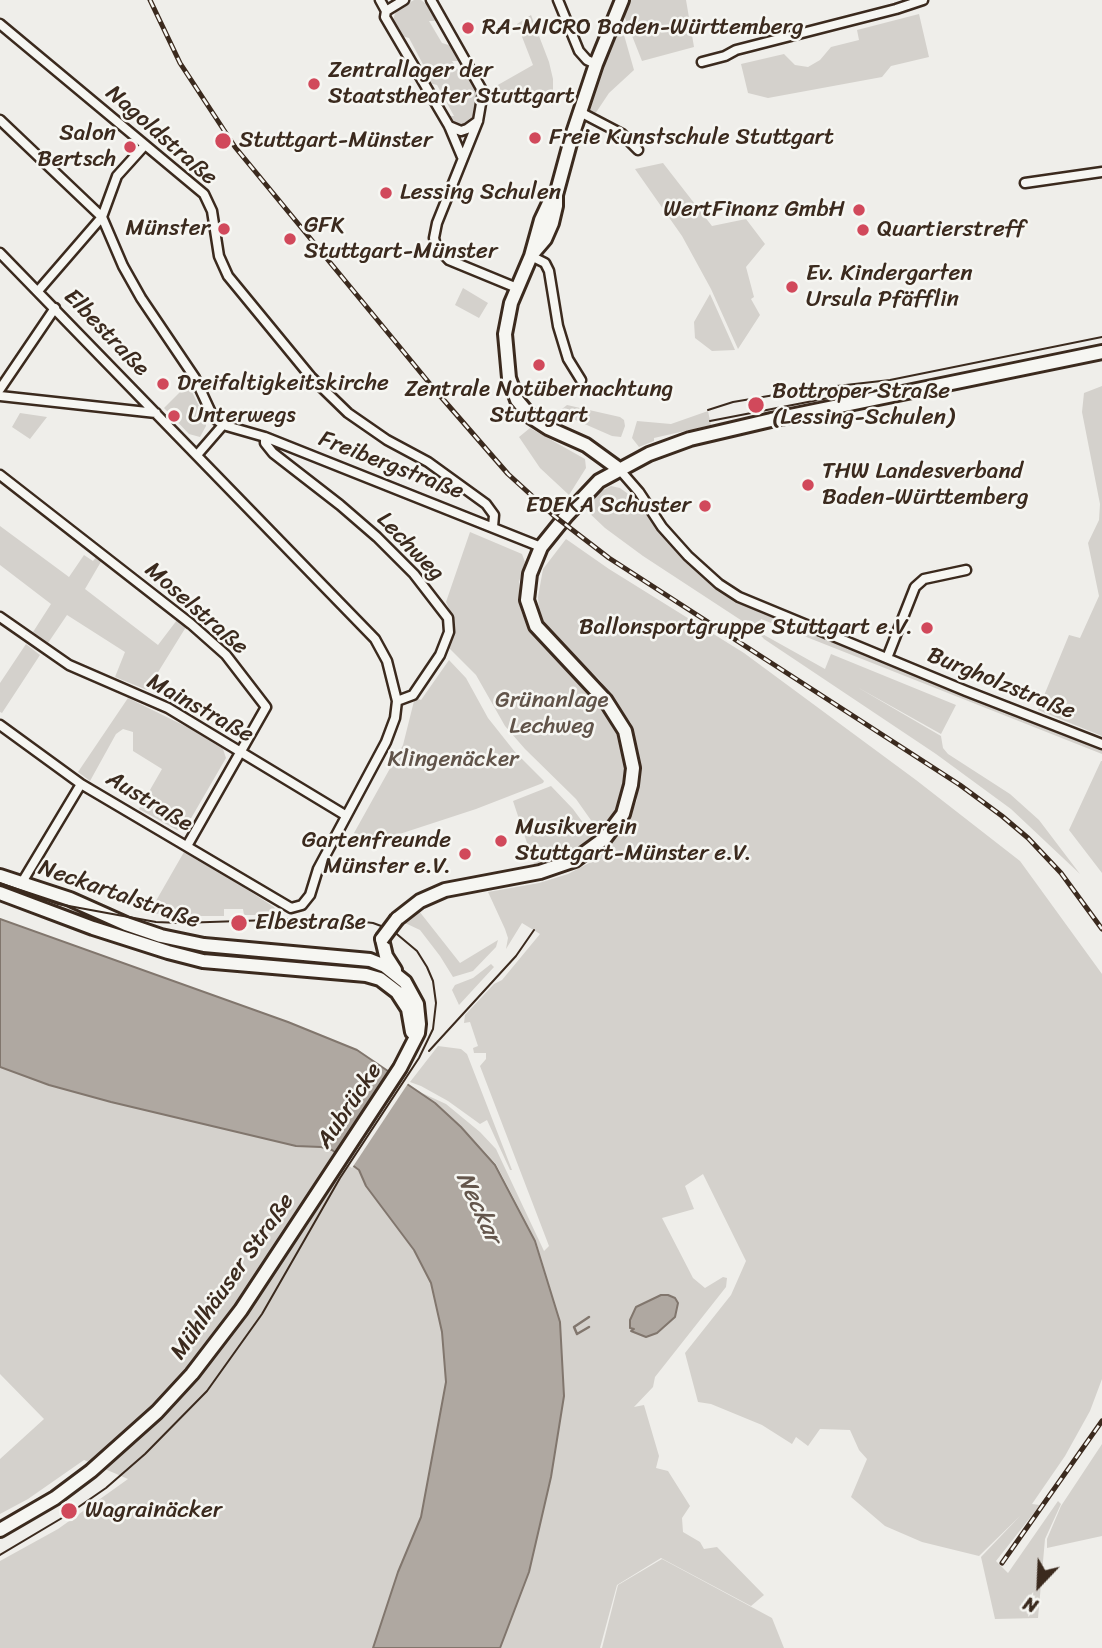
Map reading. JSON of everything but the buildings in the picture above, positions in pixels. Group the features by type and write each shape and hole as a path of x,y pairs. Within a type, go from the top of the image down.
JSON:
{"main road":[{"path":"619,470 586,445 539,423 526,412 517,400 509,378 505,334 517,288 531,256 548,234 556,206 556,195 580,112 622,0"},
{"path":"366,975 370,960 382,939 397,919 420,901 444,890 557,867 575,860 602,841 614,828 628,800 633,768 625,731 606,701 536,626 527,600 527,587 533,564 541,547 594,486 649,454 690,439 1102,352"},
{"name":"Neckartalstraße","path":"0,876 70,899 149,932 204,945 370,960 385,966 400,977"},
{"name":"Neckartalstraße","path":"0,893 93,928 203,961 366,975 388,985 404,1000 412,1021 412,1042"},
{"path":"382,939 386,956 414,995 418,1011 418,1034 412,1042"},
{"name":"Aubrücke","path":"331,1172 403,1062 412,1042"},
{"name":"Mühlhäuser Straße","path":"0,1530 73,1485 129,1439 166,1403 241,1310 331,1172"}],"street":[{"path":"380,0 386,11"},
{"path":"404,0 386,11 384,17 449,126 462,157"},
{"path":"431,0 483,92 478,121 437,223 434,238 436,246 449,260 517,288"},
{"path":"558,0 579,51 587,60 596,64"},
{"path":"702,62 736,50 923,0"},
{"name":"Nagoldstraße","path":"0,24 204,194 212,211 219,256 228,276 311,377 348,413 387,440 428,462 486,504 494,515 493,527"},
{"path":"580,112 622,134 638,150"},
{"path":"0,120 102,217 123,266 141,298 195,378 212,417 223,425 197,455"},
{"path":"449,126 461,131 472,127 478,121"},
{"path":"38,291 102,217 117,176 145,145"},
{"path":"1025,183 1102,172"},
{"path":"531,256 545,263 549,271 558,326 568,359 580,380"},
{"name":"Elbestraße","path":"2,259 55,308 375,639 387,661 397,701 395,718 386,742 318,869 310,895 302,905 291,908 284,905"},
{"path":"0,389 55,308"},
{"path":"0,396 156,413"},
{"name":"Freibergstraße","path":"223,425 265,437 541,547"},
{"name":"Lechweg","path":"265,437 265,443 273,453 377,537 414,574 447,618 449,632 440,655 413,695 397,701"},
{"name":"Burgholzstraße","path":"619,470 639,492 662,527 688,556 719,584 765,609 1102,744"},
{"name":"Moselstraße","path":"0,475 191,624 226,655 266,707 187,846"},
{"path":"887,658 918,583 966,570"},
{"name":"Mainstraße","path":"0,617 69,666 168,708 345,815"},
{"name":"Austraße","path":"0,724 82,784 284,905"},
{"path":"21,884 82,784"}],"green space":[{"path":"414,0 421,0 429,6 437,21 429,21 442,43 452,46 462,61 452,61 462,76 472,79 478,100 476,115 465,125 453,124 446,116 454,116 437,85 425,82 418,69 426,70 409,38 398,35 392,24 396,10"},
{"path":"630,0 686,0 694,47 642,61 623,13"},
{"path":"919,14 929,57 891,66 882,77 768,98 748,93 741,64 784,54 795,65 808,67 820,60 831,47 859,40 857,30"},
{"path":"531,15 549,62 553,79 553,106 516,89 491,103 489,90 533,65 517,24"},
{"path":"620,21 634,70 609,93 593,117 584,110"},
{"path":"663,163 712,226 746,219 765,244 746,267 754,297 751,299 760,315 738,349 711,289 682,236 635,169"},
{"path":"463,288 488,303 479,318 455,305"},
{"path":"710,294 735,350 712,351 695,338 694,322"},
{"path":"188,384 205,418 206,426 200,437 189,434 164,408"},
{"path":"1102,386 1102,736 1038,710 1069,635 1080,638 1099,596 1088,543 1099,520 1100,504 1082,412 1084,393"},
{"path":"567,405 620,417 625,426 621,437 612,436 564,415 562,409"},
{"path":"708,411 711,425 654,438 654,441 639,447 632,438 637,421 671,424"},
{"path":"20,413 47,417 30,439 12,427"},
{"path":"530,428 585,459 586,468 569,495 540,468 519,437"},
{"path":"611,486 620,488 631,496 659,531 702,576 723,592 761,613 1102,748 1102,754 761,619 756,630 643,556 605,528 585,509 601,491"},
{"path":"0,526 69,577 84,555 93,561 97,556 102,560 85,589 158,645 177,620 186,627 147,690 115,677 125,652 67,615 48,643 33,632 51,604 0,565"},
{"name":"Grünanlage Lechweg","path":"470,532 522,554 525,562 519,582 519,596 527,625 597,700 620,733 627,766 626,784 616,813 600,833 576,799 505,726 476,675 449,648 454,619 446,602"},
{"path":"566,539 744,653 1020,861 1102,974 1102,1379 1090,1411 1065,1456 1032,1504 1040,1505 996,1561 1008,1573 1058,1501 1061,1504 1045,1539 1038,1618 995,1619 981,1557 1020,1516 979,1556 922,1542 885,1526 851,1497 867,1459 859,1450 850,1430 820,1429 808,1446 796,1437 792,1444 762,1425 711,1404 698,1402 685,1353 731,1295 746,1261 703,1174 685,1186 694,1209 662,1218 693,1278 705,1288 723,1277 727,1278 726,1287 655,1377 653,1387 634,1407 644,1405 659,1456 656,1468 668,1471 690,1506 682,1518 683,1532 700,1542 704,1549 717,1547 764,1595 751,1606 661,1558 617,1585 600,1648 500,1648 529,1572 551,1477 560,1322 536,1241 496,1164 462,1127 422,1093 446,1104 496,1149 544,1251 549,1246 480,1066 486,1059 486,1053 474,1053 473,1048 478,1046 470,1022 464,1023 465,1015 494,984 502,980 540,934 522,923 506,949 508,938 488,892 539,883 568,874 591,862 625,829 637,800 639,754 631,723 599,679 544,625 538,597 543,569","holes":["661,1295 646,1337 632,1331 643,1303"]},
{"path":"757,631 825,669 831,654 956,705 941,734 857,687 941,736 943,748 948,754 1010,794 1039,820 1080,874 1011,809 936,754 764,639"},
{"path":"26,644 40,655 2,713 0,683"},
{"name":"Klingenäcker","path":"449,660 466,678 488,718 515,752 544,781 476,809 366,845 354,833 403,745 415,697 421,700"},
{"path":"128,698 189,728 223,749 226,758 186,827 177,830 139,809 162,769 133,751 133,732 123,729 116,734 90,781 78,772"},
{"path":"1102,761 1102,873 1069,830"},
{"path":"551,786 573,809 595,839 558,859 534,864 513,801"},
{"path":"184,852 274,907 276,912 273,915 244,915 243,909 224,909 224,916 149,913"},
{"path":"419,911 460,963 498,940 496,947 473,971 453,977 420,930 405,923"},
{"path":"491,964 494,967 459,1005 452,990 455,985 473,978"},
{"path":"438,1046 461,1049 467,1054 512,1170 487,1120 480,1124 448,1101 410,1082"},
{"path":"0,1063 332,1150 359,1170 366,1186 414,1250 431,1283 442,1332 446,1382 421,1517 398,1572 373,1648 0,1648 0,1561 58,1529 128,1479 84,1460 28,1499 0,1514 0,1459 44,1419 0,1374"},
{"path":"1102,1444 1102,1536 1047,1548 1047,1539 1061,1506"},
{"path":"662,1559 772,1618 784,1648 602,1648 618,1585"}],"water":[{"name":"Neckar","path":"0,919 288,1022 357,1050 435,1103 495,1165 535,1241 560,1322 564,1396 551,1477 529,1572 500,1648 373,1648 398,1572 421,1517 446,1382 442,1332 431,1283 414,1250 366,1186 359,1170 332,1150 296,1146 111,1102 49,1085 0,1067"},
{"path":"661,1295 675,1298 678,1303 675,1317 657,1333 646,1337 631,1331 634,1329 630,1328 630,1320 636,1307"}],"pier":[{"path":"389,1070 409,1082 352,1168 333,1155"}],"waterway":[{"path":"577,1334 574,1327 589,1317"},
{"path":"577,1334 589,1327"}],"tram line":[{"path":"708,410 733,402 810,389 890,380 1102,337"},
{"path":"710,421 844,395"},
{"path":"0,883 58,904 156,922 330,918 373,923 392,930 417,951 433,981 436,1003 433,1029 419,1058 340,1178 262,1314 207,1391 145,1454 106,1488 0,1555"},
{"path":"429,1051 516,956 534,930"}],"railway":[{"path":"150,0 180,63 235,147 435,390 508,474 553,515 609,558 960,785 1002,816 1028,838 1061,873 1102,929"},
{"path":"1002,1563 1102,1421"}],"place":[{"name":"RA-MICRO Baden-Württemberg","path":"468,28"},
{"name":"Zentrallager der Staatstheater Stuttgart","path":"314,84"},
{"name":"Freie Kunstschule Stuttgart","path":"535,138"},
{"name":"Stuttgart-Münster","path":"223,141"},
{"name":"Salon Bertsch","path":"130,147"},
{"name":"Lessing Schulen","path":"386,193"},
{"name":"WertFinanz GmbH","path":"859,210"},
{"name":"Münster","path":"224,229"},
{"name":"Quartierstreff","path":"863,230"},
{"name":"GFK Stuttgart-Münster","path":"290,239"},
{"name":"Ev. Kindergarten Ursula Pfäfflin","path":"792,287"},
{"name":"Zentrale Notübernachtung Stuttgart","path":"539,365"},
{"name":"Dreifaltigkeitskirche","path":"163,384"},
{"name":"Bottroper Straße (Lessing-Schulen)","path":"756,405"},
{"name":"Unterwegs","path":"174,416"},
{"name":"THW Landesverband Baden-Württemberg","path":"808,485"},
{"name":"EDEKA Schuster","path":"705,506"},
{"name":"Ballonsportgruppe Stuttgart e.V.","path":"927,628"},
{"name":"Musikverein Stuttgart-Münster e.V.","path":"501,841"},
{"name":"Gartenfreunde Münster e.V.","path":"465,854"},
{"name":"Elbestraße","path":"239,923"},
{"name":"Wagrainäcker","path":"69,1511"}]}
